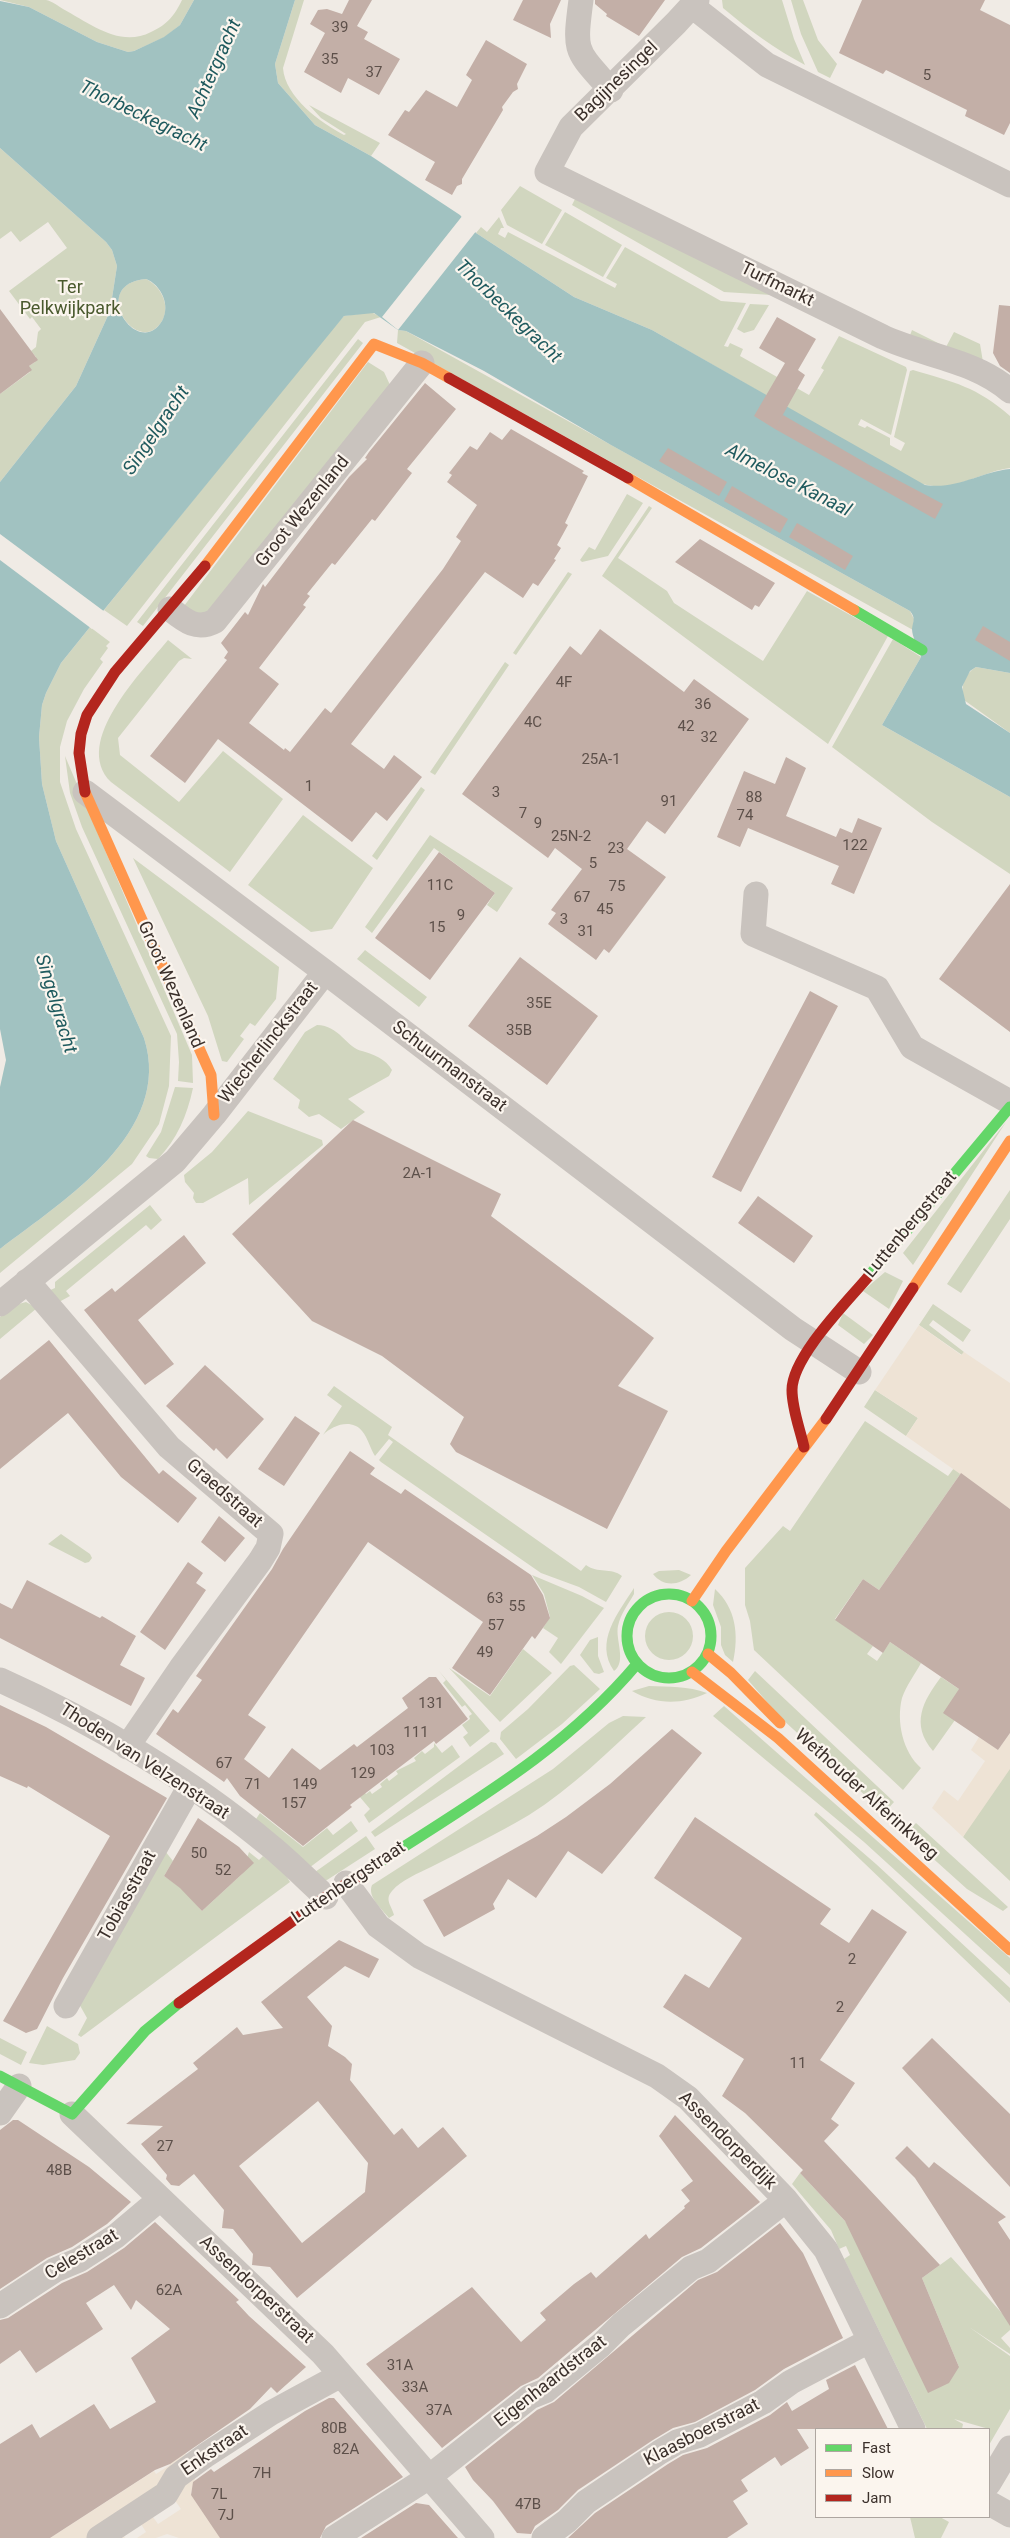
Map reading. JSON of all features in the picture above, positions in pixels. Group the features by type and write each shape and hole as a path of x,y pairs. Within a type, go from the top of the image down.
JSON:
{"main road":[{"name":"Groot Wezenland","path":"214,1115 211,1075 85,792 79,771 78,746 86,717 105,686 170,609 374,344 422,363"},
{"path":"422,363 540,427 922,650"},
{"name":"Luttenbergstraat","path":"804,1447 792,1390 797,1368 812,1344 1010,1107"},
{"name":"Luttenbergstraat","path":"692,1601 858,1372 1010,1141"},
{"path":"669,1594 692,1601 708,1619 711,1642 708,1654 692,1672 681,1676 657,1677 637,1664 631,1654 627,1630 631,1619 646,1601 657,1596 669,1594"},
{"name":"Wethouder Alferinkweg","path":"708,1654 736,1678 822,1764 1010,1934"},
{"name":"Luttenbergstraat","path":"72,2114 145,2031 174,2006 326,1896 520,1771 568,1735 610,1695 637,1664"},
{"name":"Wethouder Alferinkweg","path":"692,1672 778,1738 1010,1950"},
{"name":"Assendorperstraat","path":"10,2081 72,2114"}],"street":[{"path":"581,0 576,40 578,51 610,90"},
{"path":"694,3 767,65 1010,184"},
{"name":"Bagijnesingel","path":"547,172 571,127 610,90 694,3"},
{"name":"Turfmarkt","path":"547,172 883,337 911,350 972,368 999,382 1010,391"},
{"name":"Groot Wezenland","path":"170,609 193,625 209,624 215,621 422,363"},
{"name":"Schuurmanstraat","path":"85,792 325,972 812,1344"},
{"path":"756,894 753,934 877,988 912,1047 1010,1102"},
{"name":"Wiecherlinckstraat","path":"214,1115 325,972"},
{"path":"0,1304 168,1167 214,1115"},
{"name":"Graedstraat","path":"27,1281 169,1447 270,1534 268,1548 260,1561 181,1668 127,1748"},
{"path":"812,1344 858,1372"},
{"name":"Thoden van Velzenstraat","path":"0,1680 58,1706 190,1786 269,1845 326,1896"},
{"name":"Tobiasstraat","path":"66,2006 190,1786"},
{"name":"Assendorperdijk","path":"346,1883 378,1926 419,1956 657,2076 688,2098 786,2200 826,2250 912,2428"},
{"path":"0,2113 10,2081"},
{"name":"Assendorperstraat","path":"72,2114 311,2342 482,2538"},
{"name":"Celestraat","path":"0,2306 55,2270 79,2260 116,2236 160,2199"},
{"name":"Eigenhaardstraat","path":"334,2538 429,2477 530,2397 545,2391 601,2346 621,2325 691,2268 708,2261 786,2200"},
{"name":"Klaasboerstraat","path":"544,2538 567,2521 586,2502 660,2452 677,2442 700,2434 763,2402 791,2382 869,2341"},
{"name":"Enkstraat","path":"99,2538 166,2494 176,2477 206,2455 271,2413 341,2375"},
{"path":"990,2481 1010,2448"},
{"path":"990,2504 1010,2514"}],"green space":[{"path":"0,0 46,0 53,2 95,27 117,36 128,37 139,36 157,29 170,19 182,0 194,0 180,25 165,37 128,52 97,42 29,7"},
{"path":"295,0 304,0 283,68 285,79 297,99 325,124 344,135 346,134 321,118 309,105 380,143 371,156 315,125 278,83 275,64"},
{"path":"722,0 782,0 794,39 805,65 773,46 743,24 723,8"},
{"path":"791,0 803,0 818,40 837,64 830,78 818,72 801,34"},
{"name":"Ter Pelkwijkpark","path":"0,148 106,242 112,250 117,266 110,311 76,386 0,482 0,394 30,372 29,366 35,362 36,357 31,351 36,347 38,332 41,329 32,317 30,319 9,291 67,248 48,222 20,242 11,231 0,239"},
{"path":"520,186 562,210 542,244 507,225 501,210"},
{"path":"576,197 772,295 724,292 572,205"},
{"path":"565,212 622,245 603,277 545,245"},
{"path":"499,217 504,228 501,228 498,234 505,238 508,232 615,288 617,284 606,278 625,247 721,301 746,303 724,346 728,347 730,343 743,349 740,356 809,395 824,370 821,368 839,336 906,367 907,370 891,435 861,419 858,425 865,428 867,426 890,438 890,445 901,451 905,443 894,437 910,371 913,370 941,378 976,392 1010,416 1010,468 998,470 953,485 929,486 917,482 652,330 574,297 476,233 481,227 487,232"},
{"path":"146,279 160,291 165,303 165,315 152,331 141,332 131,326 123,316 119,305 120,293 129,284"},
{"path":"750,304 769,305 754,330 744,333 737,329"},
{"path":"371,312 381,317 365,322 127,626 104,610 331,330 344,316"},
{"path":"398,330 406,331 910,611 914,619 913,630 397,343"},
{"path":"912,330 946,347 954,332 980,344 983,362 909,338"},
{"path":"358,339 363,343 143,626 137,622"},
{"path":"368,362 384,372 390,385 211,615 181,610"},
{"path":"627,494 643,503 608,556 582,562 580,560 589,547 595,550"},
{"path":"649,506 652,508 618,558 667,591 674,603 763,661 807,591 888,636 828,744 602,576"},
{"path":"568,572 572,574 516,655 513,653"},
{"path":"90,627 110,642 100,659 103,662 84,689 67,721 60,747 60,782 76,829 171,1036 169,1086 159,1124 132,1164 0,1273 0,1249 54,1209 82,1185 107,1160 128,1133 143,1104 149,1072 144,1038 56,841 42,784 39,737 42,705 61,663"},
{"path":"893,639 921,657 882,725 1010,797 1010,874 932,822 832,747"},
{"path":"168,640 192,659 184,658 179,661 118,738 120,755 179,802 223,751 283,799 230,872 111,782 101,766 100,747 105,728 115,708 128,688"},
{"path":"505,662 509,665 435,775 430,772"},
{"path":"976,667 1010,673 1010,733 964,700 964,681 968,673"},
{"path":"65,756 192,1055 193,1083 178,1081 177,1034 82,827 70,793"},
{"path":"421,787 425,790 377,860 372,856"},
{"path":"303,815 373,868 332,929 311,932 248,885"},
{"path":"430,835 513,888 497,912 487,905 495,893 434,848 372,933 365,927"},
{"path":"133,858 279,967 276,999 255,1026 250,1023 240,1036 244,1039 227,1062 222,1061 208,1016"},
{"path":"365,950 427,997 419,1007 357,959"},
{"path":"317,1025 325,1026 337,1032 352,1046 383,1060 392,1070 389,1076 348,1099 365,1112 341,1129 319,1114 309,1117 298,1108 300,1100 273,1079 305,1032"},
{"path":"175,1087 193,1088 188,1108 176,1135 165,1151 158,1159 149,1158 146,1156 161,1132"},
{"path":"248,1111 322,1140 323,1145 249,1205 248,1178 203,1203 196,1203 193,1198 194,1193 185,1182 184,1175 212,1152"},
{"path":"1006,1122 913,1265 903,1253"},
{"path":"1010,1190 1010,1219 961,1293 947,1284"},
{"path":"150,1205 162,1220 151,1230 146,1225 66,1291 70,1296 59,1302 48,1291 55,1288 55,1282"},
{"path":"885,1272 903,1281 889,1309 863,1291"},
{"path":"26,1302 37,1308 0,1339 0,1317 15,1305"},
{"path":"933,1304 971,1330 963,1342 933,1320 929,1325 964,1352 962,1355 919,1325"},
{"path":"843,1313 873,1335 864,1344 838,1325"},
{"path":"334,1386 392,1427 388,1435 581,1571 586,1565 595,1569 618,1573 622,1576 606,1602 579,1587 541,1573 381,1462 379,1460 393,1442 389,1439 375,1456 364,1434 358,1427 342,1424 331,1428 323,1435 342,1406 327,1395"},
{"path":"875,1390 918,1418 906,1436 864,1407"},
{"path":"865,1421 948,1476 954,1468 961,1473 879,1590 863,1579 835,1619 873,1646 867,1654 877,1661 890,1642 921,1663 902,1698 900,1717 905,1745 921,1768 903,1790 754,1650 750,1621 745,1605 745,1568 783,1526 790,1531"},
{"path":"61,1534 90,1554 92,1558 89,1562 85,1563 48,1544"},
{"path":"679,1570 691,1575 686,1579 671,1584 661,1581 653,1574 659,1571"},
{"path":"532,1575 582,1596 604,1608 561,1664 549,1652 558,1638 543,1628 550,1617 544,1594"},
{"path":"634,1588 634,1594 619,1621 620,1662 614,1671 608,1660 607,1639 615,1618"},
{"path":"715,1589 722,1596 732,1613 736,1642 733,1662 725,1655 721,1645 721,1627 713,1605"},
{"path":"669,1612 678,1614 686,1619 691,1627 693,1636 691,1645 686,1653 678,1658 669,1660 660,1658 652,1653 647,1645 645,1636 647,1627 652,1619 660,1614"},
{"path":"598,1637 598,1656 604,1672 599,1674 594,1673 580,1655 590,1640"},
{"path":"523,1649 552,1673 500,1722 449,1668 490,1696"},
{"path":"574,1665 600,1689 562,1724 516,1759 500,1739 501,1732 528,1709 570,1666"},
{"path":"439,1671 490,1731 470,1747 463,1737 468,1733 462,1725 470,1719 469,1716 472,1714 465,1705 462,1707 443,1683 446,1680"},
{"path":"755,1671 894,1802 886,1811 881,1810 781,1718 748,1680"},
{"path":"941,1677 959,1689 955,1720 933,1751 926,1741 921,1722 924,1704"},
{"path":"649,1686 686,1688 707,1693 688,1700 669,1702 650,1699 632,1691"},
{"path":"724,1706 1010,1958 1010,1975 864,1842 713,1716"},
{"path":"623,1716 646,1717 590,1769 560,1793 517,1822 400,1883 389,1897 389,1903 394,1915 389,1918 376,1903 372,1894 372,1885 553,1769 609,1723"},
{"path":"1010,1740 1010,1881 963,1837"},
{"path":"491,1742 496,1743 504,1754 375,1837 371,1832"},
{"path":"434,1743 442,1753 452,1745 460,1757 369,1823 364,1815 370,1809 359,1796 339,1759 366,1794 370,1791 372,1794 382,1787 380,1784 387,1778 389,1781 398,1774 396,1771 416,1761 414,1758 422,1751 425,1754 434,1747"},
{"path":"816,1812 876,1864 1010,1988 1010,2003 814,1815"},
{"path":"260,1813 303,1847 327,1828 333,1835 351,1821 358,1831 309,1868 256,1819"},
{"path":"916,1823 1008,1907 1003,1911 967,1889 908,1836 908,1831"},
{"path":"366,1836 375,1849 323,1882 308,1877"},
{"path":"165,1851 173,1861 164,1876 184,1890 202,1911 242,1874 249,1852 259,1860 263,1856 284,1872 290,1882 81,2037 78,2035 87,2018 78,2002"},
{"path":"47,2026 78,2044 80,2053 75,2060 43,2065 29,2063"},
{"path":"0,2038 27,2052 21,2065 0,2054"},
{"path":"800,2173 845,2221 959,2367 922,2278 951,2257 1010,2322 1010,2330 1001,2338 1010,2348 1010,2354 969,2327 1010,2356 1010,2409 990,2443 990,2428 954,2419 963,2424 962,2428 927,2428 844,2259 850,2255 846,2246 839,2249 831,2230 792,2184"},
{"path":"910,2518 942,2518 949,2522 941,2538 915,2538"}],"shaded area":[{"path":"919,1325 961,1355 964,1352 1010,1383 1010,1509 906,1436 918,1418 875,1390"},
{"path":"1010,1733 1010,1769 963,1837 932,1808 944,1790 958,1801 985,1761 971,1750 979,1737 998,1750"},
{"path":"185,2452 191,2462 190,2472 197,2482 193,2485 191,2493 221,2538 179,2538 167,2534 156,2538 137,2538 146,2532 139,2521 122,2532 125,2538 50,2538 154,2471 156,2474 170,2465 169,2463","holes":["174,2499 181,2509 158,2524 151,2514"]}],"water":[{"path":"194,0 295,0 275,64 278,83 315,125 371,156 460,215 476,233 574,297 652,330 925,485 948,485 1010,469 1010,673 976,667 970,671 962,687 966,704 1010,733 1010,797 882,725 921,657 913,636 914,618 910,611 611,445 484,371 406,331 398,330 374,313 344,316 61,663 46,693 42,705 39,737 42,784 56,841 144,1038 149,1072 143,1104 128,1133 107,1160 54,1209 0,1249 0,1087 6,1060 0,1029 0,482 76,386 110,311 117,266 112,250 106,242 0,148 0,1 29,7 97,42 128,52 164,37 180,25","holes":["146,279 163,296 165,315 152,331 141,332 131,327 123,317 119,305 120,293 129,284"]}],"pier":[{"path":"463,215 477,230 398,330 382,317"},
{"path":"0,534 105,612 92,629 0,560"}],"building":[{"path":"349,0 372,0 357,26 368,32 364,39 400,59 379,95 348,78 341,93 304,72 325,33 310,24 318,10 327,9 342,14"},
{"path":"523,0 561,0 550,24 551,38 513,20"},
{"path":"595,0 665,0 639,36 606,16 607,14 595,4"},
{"path":"862,0 985,0 980,10 1010,25 1010,123 1004,135 965,116 967,110 886,70 883,74 839,53"},
{"path":"486,40 527,64 517,84 518,89 513,92 502,107 503,110 462,179 462,184 457,186 452,195 425,180 435,162 388,135 405,110 409,112 426,90 457,107 472,80 466,75"},
{"path":"999,305 1010,306 1010,373 1000,366 993,353"},
{"path":"0,309 38,360 29,366 32,370 0,394"},
{"path":"777,317 816,339 798,370 805,375 775,429 754,416 785,363 759,348"},
{"path":"425,383 456,409 407,469 412,473 375,521 372,519 335,565 332,563 307,594 310,596 303,605 306,607 259,668 279,684 249,723 284,750 285,748 290,752 325,708 331,713 443,569 461,541 456,537 477,505 447,482 452,475 449,473 470,446 477,450 490,432 502,440 511,429 584,471 582,473 588,476 565,523 568,525 557,545 561,548 554,559 556,560 538,586 533,583 523,598 485,572 351,744 384,769 394,755 422,777 387,821 376,812 352,842 218,739 185,783 150,756 227,660 224,658 228,652 221,643 245,612 248,615 263,584 265,587 349,477 367,459 365,458 369,452"},
{"path":"783,415 871,466 943,504 935,519 775,429"},
{"path":"668,448 727,482 719,496 659,461"},
{"path":"732,486 788,519 780,533 724,501"},
{"path":"797,523 853,556 845,570 789,537"},
{"path":"700,539 775,583 759,607 755,605 752,610 675,562"},
{"path":"983,626 1010,642 1010,661 975,640"},
{"path":"600,629 684,692 694,679 749,719 665,834 647,821 627,849 666,877 609,953 604,949 596,960 548,924 556,913 551,910 582,869 555,848 548,858 462,794 570,646 581,655"},
{"path":"786,757 806,768 786,816 836,837 840,828 852,833 858,818 882,828 854,894 831,884 839,866 748,828 740,847 717,837 744,771 775,784"},
{"path":"439,852 495,893 430,980 375,938"},
{"path":"1010,884 1010,1032 939,979"},
{"path":"520,957 598,1016 547,1085 468,1026"},
{"path":"810,991 838,1006 741,1192 712,1177"},
{"path":"353,1120 501,1194 491,1216 654,1338 618,1386 668,1411 607,1529 456,1452 450,1444 464,1417 382,1356 312,1321 232,1234"},
{"path":"758,1196 813,1236 794,1263 738,1223"},
{"path":"184,1235 206,1263 138,1320 174,1364 145,1385 84,1310 112,1288 115,1292"},
{"path":"49,1340 159,1474 163,1470 197,1498 178,1523 121,1477 68,1413 0,1469 0,1380"},
{"path":"205,1365 264,1419 227,1459 216,1448 214,1451 166,1406"},
{"path":"295,1416 320,1433 284,1486 258,1469"},
{"path":"350,1451 375,1468 370,1474 401,1494 405,1489 531,1575 543,1595 550,1618 535,1639 532,1636 490,1695 452,1668 483,1622 368,1542 248,1715 266,1727 244,1759 269,1778 292,1748 320,1770 354,1744 357,1747 408,1708 402,1698 429,1677 436,1677 468,1719 436,1744 434,1741 350,1805 352,1807 303,1846 240,1796 227,1778 224,1782 156,1734 173,1709 178,1713 202,1680 196,1676 272,1569 283,1549"},
{"path":"961,1473 1010,1509 1010,1733 998,1750 943,1713 959,1689 890,1642 883,1653 835,1620 863,1579 879,1590"},
{"path":"219,1516 245,1538 225,1562 201,1542"},
{"path":"188,1562 203,1573 196,1583 206,1590 165,1650 140,1632"},
{"path":"27,1580 100,1618 102,1616 136,1636 120,1665 145,1678 131,1706 0,1638 0,1603 12,1609"},
{"path":"0,1705 46,1727 167,1798 63,1978 37,2029 26,2033 3,2021 110,1836 28,1786 27,1788 0,1776"},
{"path":"672,1729 702,1753 602,1874 568,1851 536,1898 508,1879 493,1904 495,1909 444,1937 423,1900 537,1836 566,1817 610,1784"},
{"path":"695,1817 831,1909 820,1924 849,1943 872,1909 907,1932 820,2060 855,2083 831,2119 839,2125 824,2141 940,2265 922,2278 959,2367 949,2383 928,2393 845,2221 800,2173 803,2170 745,2113 722,2096 744,2059 663,2007 685,1974 709,1988 742,1938 654,1878"},
{"path":"198,1818 239,1847 254,1863 202,1911 180,1888 164,1876"},
{"path":"339,1940 379,1959 369,1978 345,1966 307,1997 332,2026 328,2046 352,2064 350,2080 394,2135 402,2128 418,2148 443,2127 467,2156 297,2298 270,2267 252,2265 253,2254 233,2229 222,2228 224,2210 194,2174 179,2186 171,2185 166,2179 167,2175 141,2144 163,2126 126,2124 198,2069 193,2063 237,2027 243,2035 283,2028 261,2002","holes":["318,2101 368,2163 365,2192 302,2243 239,2166"]},
{"path":"932,2038 1010,2114 1010,2187 902,2068"},
{"path":"675,2115 760,2202 701,2248 682,2257 538,2378 521,2386 442,2448 366,2364 472,2287 521,2342 546,2320 540,2313 574,2284 591,2272 596,2278 646,2234 649,2239 685,2208 684,2206 690,2201 681,2190 693,2181 659,2136"},
{"path":"13,2120 18,2120 89,2167 131,2202 107,2224 72,2247 47,2258 0,2289 0,2130"},
{"path":"907,2146 929,2168 934,2162 1006,2217 998,2222 1010,2240 1010,2326 915,2178 895,2158"},
{"path":"155,2222 239,2300 236,2302 249,2316 306,2367 277,2393 271,2387 250,2409 170,2464 155,2470 50,2538 0,2538 0,2444 32,2424 40,2438 94,2404 110,2429 156,2402 131,2358 170,2329 136,2300 131,2310 114,2285 86,2303 103,2329 36,2373 20,2350 0,2364 0,2320 8,2318 62,2283 87,2272 124,2248"},
{"path":"780,2223 803,2253 843,2338 784,2369 755,2390 695,2422 673,2428 578,2490 558,2510 535,2526 531,2534 517,2533 493,2501 473,2480 465,2467 537,2410 554,2402 698,2280 717,2272"},
{"path":"855,2365 887,2428 797,2429 809,2448 781,2466 775,2457 741,2480 748,2491 733,2501 748,2524 727,2538 568,2538 595,2513 668,2464 683,2455 707,2448 770,2415 787,2402 792,2411 829,2389 826,2380"},
{"path":"329,2398 334,2398 403,2477 326,2526 320,2538 220,2538 191,2495 193,2482 211,2469 214,2472 305,2411"},
{"path":"416,2503 429,2505 458,2538 361,2538"}],"traffic: fast":[{"path":"854,610 922,650"},
{"path":"868,1277 1010,1107"},
{"path":"669,1594 685,1597 699,1606 708,1620 711,1636 708,1652 699,1666 685,1675 669,1678 653,1675 639,1666 630,1652 627,1636 630,1620 639,1606 653,1597 669,1594"},
{"path":"374,1866 479,1798 546,1750 578,1724 637,1664"},
{"path":"0,2076 72,2114 145,2031 179,2003"}],"traffic: slow":[{"path":"205,566 374,344 422,363 449,378"},
{"path":"628,478 854,610"},
{"path":"85,792 211,1075 214,1115"},
{"path":"913,1288 1010,1141"},
{"path":"692,1601 726,1551 826,1419"},
{"path":"708,1654 731,1673 780,1723"},
{"path":"692,1672 778,1738 1010,1950"}],"traffic: jam":[{"path":"449,378 628,478"},
{"path":"85,792 79,753 81,734 87,715 115,672 205,566"},
{"path":"804,1447 793,1404 792,1390 794,1377 801,1362 822,1330 868,1277"},
{"path":"826,1419 913,1288"},
{"path":"179,2003 326,1897 374,1866"}],"water label":[{"name":"Achtergracht","path":"215,69"},
{"name":"Thorbeckegracht","path":"143,117"},
{"name":"Thorbeckegracht","path":"508,312"},
{"name":"Singelgracht","path":"157,431"},
{"name":"Almelose Kanaal","path":"788,481"},
{"name":"Singelgracht","path":"55,1004"}]}
